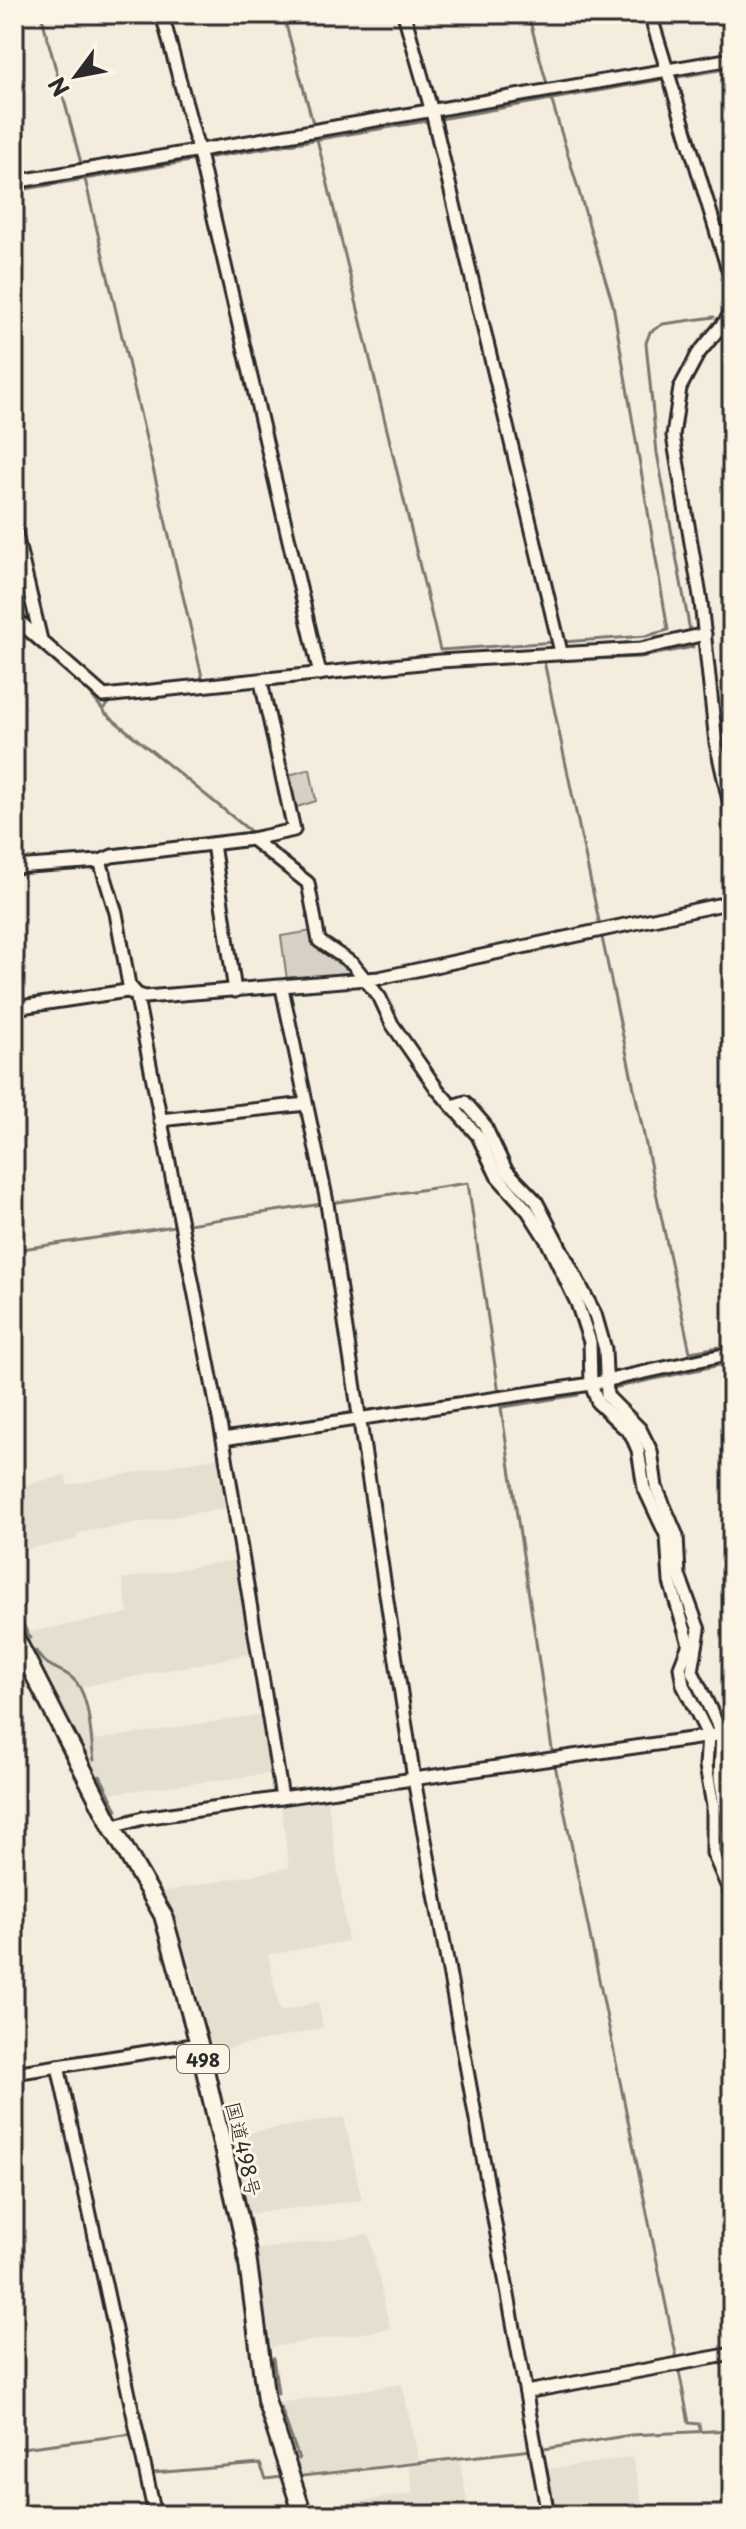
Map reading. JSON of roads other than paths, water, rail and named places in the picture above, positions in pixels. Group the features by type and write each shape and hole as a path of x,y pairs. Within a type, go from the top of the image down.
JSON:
{"highway":[{"name":"国道498号","path":"14,1635 112,1827 163,1915 199,2044 246,2248 266,2400 303,2515"}],"street":[{"path":"162,14 198,149 320,674"},
{"path":"404,14 432,112 561,652"},
{"path":"650,14 732,283"},
{"path":"14,182 732,59"},
{"path":"732,313 698,354 680,388 674,419 675,456 697,636 732,814"},
{"path":"14,526 41,640"},
{"path":"14,617 104,696 561,652 641,649 697,636"},
{"path":"14,867 100,861 112,856 257,838 294,830 261,682"},
{"path":"257,838 308,883 319,941 353,964 452,1106 478,1136 497,1176 528,1211 547,1241 585,1324 591,1356 591,1384 598,1403 631,1434 638,1450 644,1488 670,1552 674,1599 687,1629 689,1644 680,1667 683,1685 708,1735 706,1766 713,1806 713,1853 732,1897"},
{"path":"213,844 235,991"},
{"path":"100,861 116,913 129,985 145,997 379,978 732,902"},
{"path":"282,988 326,1204 414,1779 548,2515"},
{"path":"14,1008 136,993"},
{"path":"136,993 223,1439 282,1798"},
{"path":"452,1106 465,1102 484,1124 506,1170 536,1201 601,1331 607,1396 640,1429 651,1451 656,1487 680,1552 679,1575 699,1630 700,1642 692,1671 727,1734 720,1777 727,1818 726,1848 732,1870"},
{"path":"160,1120 306,1104"},
{"path":"223,1439 605,1382 726,1355"},
{"path":"112,1827 143,1818 727,1734"},
{"path":"14,2073 199,2044"},
{"path":"58,2066 155,2515"},
{"path":"526,2392 732,2354"}],"waterway":[{"path":"41,14 81,163"},
{"path":"283,14 313,123"},
{"path":"528,14 548,88"},
{"path":"672,78 732,68"},
{"path":"440,119 665,79"},
{"path":"550,95 613,305 668,630 646,636 562,642"},
{"path":"206,158 427,121"},
{"path":"317,139 440,650 555,642"},
{"path":"14,191 196,160"},
{"path":"85,179 203,681"},
{"path":"600,926 544,661 641,657 693,647 657,453 646,343 650,332 663,324 714,317"},
{"path":"14,627 89,692 106,714 255,835"},
{"path":"268,686 392,672"},
{"path":"123,688 151,686"},
{"path":"103,710 112,700"},
{"path":"277,779 286,822"},
{"path":"313,883 317,899"},
{"path":"601,933 690,1352 725,1346 726,1350"},
{"path":"375,982 384,995"},
{"path":"400,1027 455,1101"},
{"path":"460,1106 482,1131"},
{"path":"507,1179 534,1209"},
{"path":"330,1203 468,1183 499,1393"},
{"path":"14,1211 22,1249 322,1204"},
{"path":"598,1378 599,1346"},
{"path":"728,1357 732,1377"},
{"path":"613,1388 729,1363"},
{"path":"503,1407 578,1395"},
{"path":"500,1401 552,1749"},
{"path":"644,1449 651,1493"},
{"path":"683,1606 690,1621"},
{"path":"17,1613 30,1638"},
{"path":"36,1651 47,1663 78,1684 86,1704 94,1760"},
{"path":"693,1693 710,1721"},
{"path":"716,1742 714,1778 723,1862"},
{"path":"555,1765 677,2359"},
{"path":"100,1776 117,1810"},
{"path":"273,2358 278,2393"},
{"path":"679,2371 689,2423 699,2424 700,2429"},
{"path":"281,2408 299,2459"},
{"path":"544,2449 631,2435 732,2430"},
{"path":"145,2433 153,2473 260,2464 266,2479 282,2477"},
{"path":"14,2449 133,2434"},
{"path":"303,2476 532,2450"}]}
